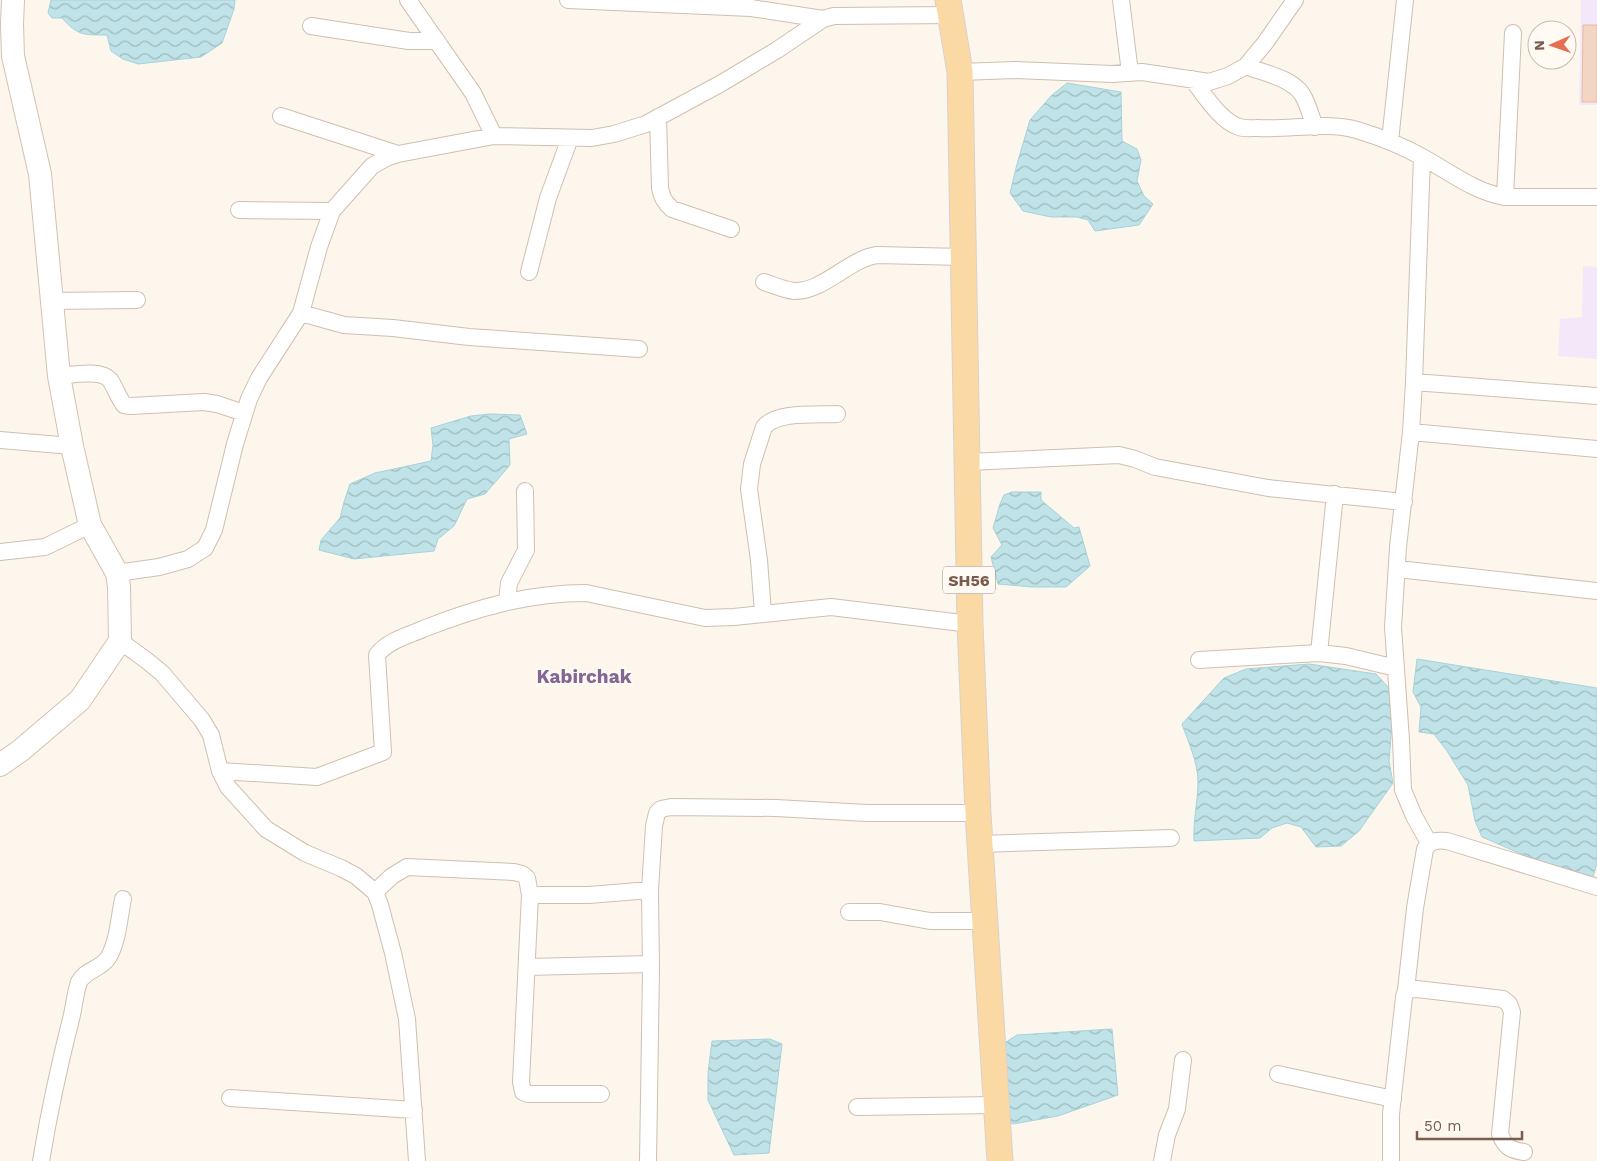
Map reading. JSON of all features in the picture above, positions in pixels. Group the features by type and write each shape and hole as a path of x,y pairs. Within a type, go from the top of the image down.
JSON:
{"main road":[{"path":"0,764 20,751 80,700 120,641 117,574 90,525 72,446 59,376 40,174 13,56 13,0"},
{"name":"SH56","path":"950,8 960,72 968,462 966,507 970,624 984,921 1000,1161"}],"street":[{"path":"408,0 474,93 494,136"},
{"path":"568,0 751,8 823,19"},
{"path":"1121,0 1130,72"},
{"path":"960,72 1015,70 1112,74 1142,72 1209,82 1228,76 1246,66 1265,43 1295,0"},
{"path":"1390,141 1405,0"},
{"path":"117,574 159,567 188,559 205,548 214,530 248,399 259,378 301,313 319,247 332,212 372,166 398,154 494,136 592,138 614,134 646,124 720,84 778,50 823,19 834,16 950,8"},
{"path":"311,26 409,40 438,41"},
{"path":"1506,197 1513,33"},
{"path":"1246,66 1290,83 1298,89 1307,105 1315,127"},
{"path":"1192,79 1226,120 1240,127 1266,129 1315,127 1355,130 1390,141 1491,195 1506,197 1597,197"},
{"path":"282,116 398,154"},
{"path":"658,117 661,197 672,209 731,228"},
{"path":"529,272 548,198 570,138"},
{"path":"1422,157 1411,432 1398,547 1393,627 1403,790 1410,808 1429,843"},
{"path":"239,210 332,212"},
{"path":"764,282 788,290 805,290 831,278 869,256 963,257"},
{"path":"51,301 138,300"},
{"path":"301,313 344,325 393,328 469,337 639,348"},
{"path":"59,376 103,375 108,378 124,404 131,406 204,402 217,404 244,413"},
{"path":"1414,382 1597,396"},
{"path":"763,613 749,489 752,464 764,427 780,417 837,414"},
{"path":"1411,432 1597,449"},
{"path":"0,440 72,446"},
{"path":"968,462 1119,456 1135,459 1155,467 1268,488 1404,502"},
{"path":"507,601 509,583 526,550 525,492"},
{"path":"1320,653 1336,494"},
{"path":"0,552 45,547 90,525"},
{"path":"1398,570 1597,591"},
{"path":"220,771 317,777 384,752 377,655 380,650 401,638 438,623 507,601 586,593 705,618 734,617 831,607 970,624"},
{"path":"120,641 162,674 202,720 211,735 220,771 228,787 266,829 305,853 356,876 374,892 380,905 393,953 407,1019 417,1161"},
{"path":"1198,660 1320,653 1346,656 1396,668"},
{"path":"648,1161 651,964 650,890 654,826 657,813 661,809 672,807 757,808 867,813 978,813"},
{"path":"980,844 1171,838"},
{"path":"1391,1161 1393,1099 1404,997 1415,908 1425,849 1429,843 1437,840 1447,840 1597,886"},
{"path":"374,892 392,876 407,867 522,874 527,878 530,894 521,1082 523,1092 528,1094 601,1094"},
{"path":"530,894 589,895 650,890"},
{"path":"41,1161 60,1063 76,1003 79,983 83,976 108,958 115,940 123,899"},
{"path":"849,912 880,912 930,921 984,921"},
{"path":"527,967 651,964"},
{"path":"1406,990 1417,989 1504,999 1509,1004 1512,1012 1500,1134 1504,1145 1511,1150 1524,1152"},
{"path":"1162,1161 1167,1135 1179,1101 1183,1060"},
{"path":"1278,1074 1393,1099"},
{"path":"230,1098 414,1110"},
{"path":"857,1107 996,1106"}],"shaded area":[{"path":"1581,0 1597,0 1597,105 1579,105"},
{"path":"1583,266 1597,267 1597,359 1558,356 1560,319 1582,317"}],"water":[{"path":"51,0 235,0 234,9 222,43 201,57 138,64 123,59 111,51 107,35 82,33 62,18 52,18 48,13"},
{"path":"1067,83 1121,92 1122,141 1137,149 1141,160 1137,181 1144,196 1153,204 1139,225 1095,231 1088,220 1077,217 1051,217 1023,211 1010,193 1030,120 1051,96"},
{"path":"490,414 520,415 527,434 509,439 510,465 485,494 467,499 454,526 438,539 434,551 354,559 319,550 321,540 340,518 350,484 375,473 431,461 433,445 431,428 471,416"},
{"path":"1012,492 1041,492 1041,500 1074,528 1079,527 1090,566 1066,587 998,584 991,557 1002,545 993,528 1004,495"},
{"path":"1417,659 1597,688 1597,863 1593,877 1549,866 1482,837 1475,821 1468,785 1434,734 1419,732 1421,707 1413,692"},
{"path":"1309,664 1376,674 1389,688 1392,723 1389,761 1393,783 1359,831 1341,846 1316,847 1301,827 1287,823 1272,828 1260,838 1194,841 1198,774 1182,724 1224,678 1246,669"},
{"path":"1112,1029 1118,1095 1058,1116 1013,1124 1001,1117 1006,1042 1017,1035"},
{"path":"770,1039 782,1044 769,1153 734,1155 708,1100 708,1073 712,1041"}],"building":[{"path":"1583,25 1597,25 1597,102 1582,102"}],"district":[{"name":"Kabirchak","path":"584,676"}]}
